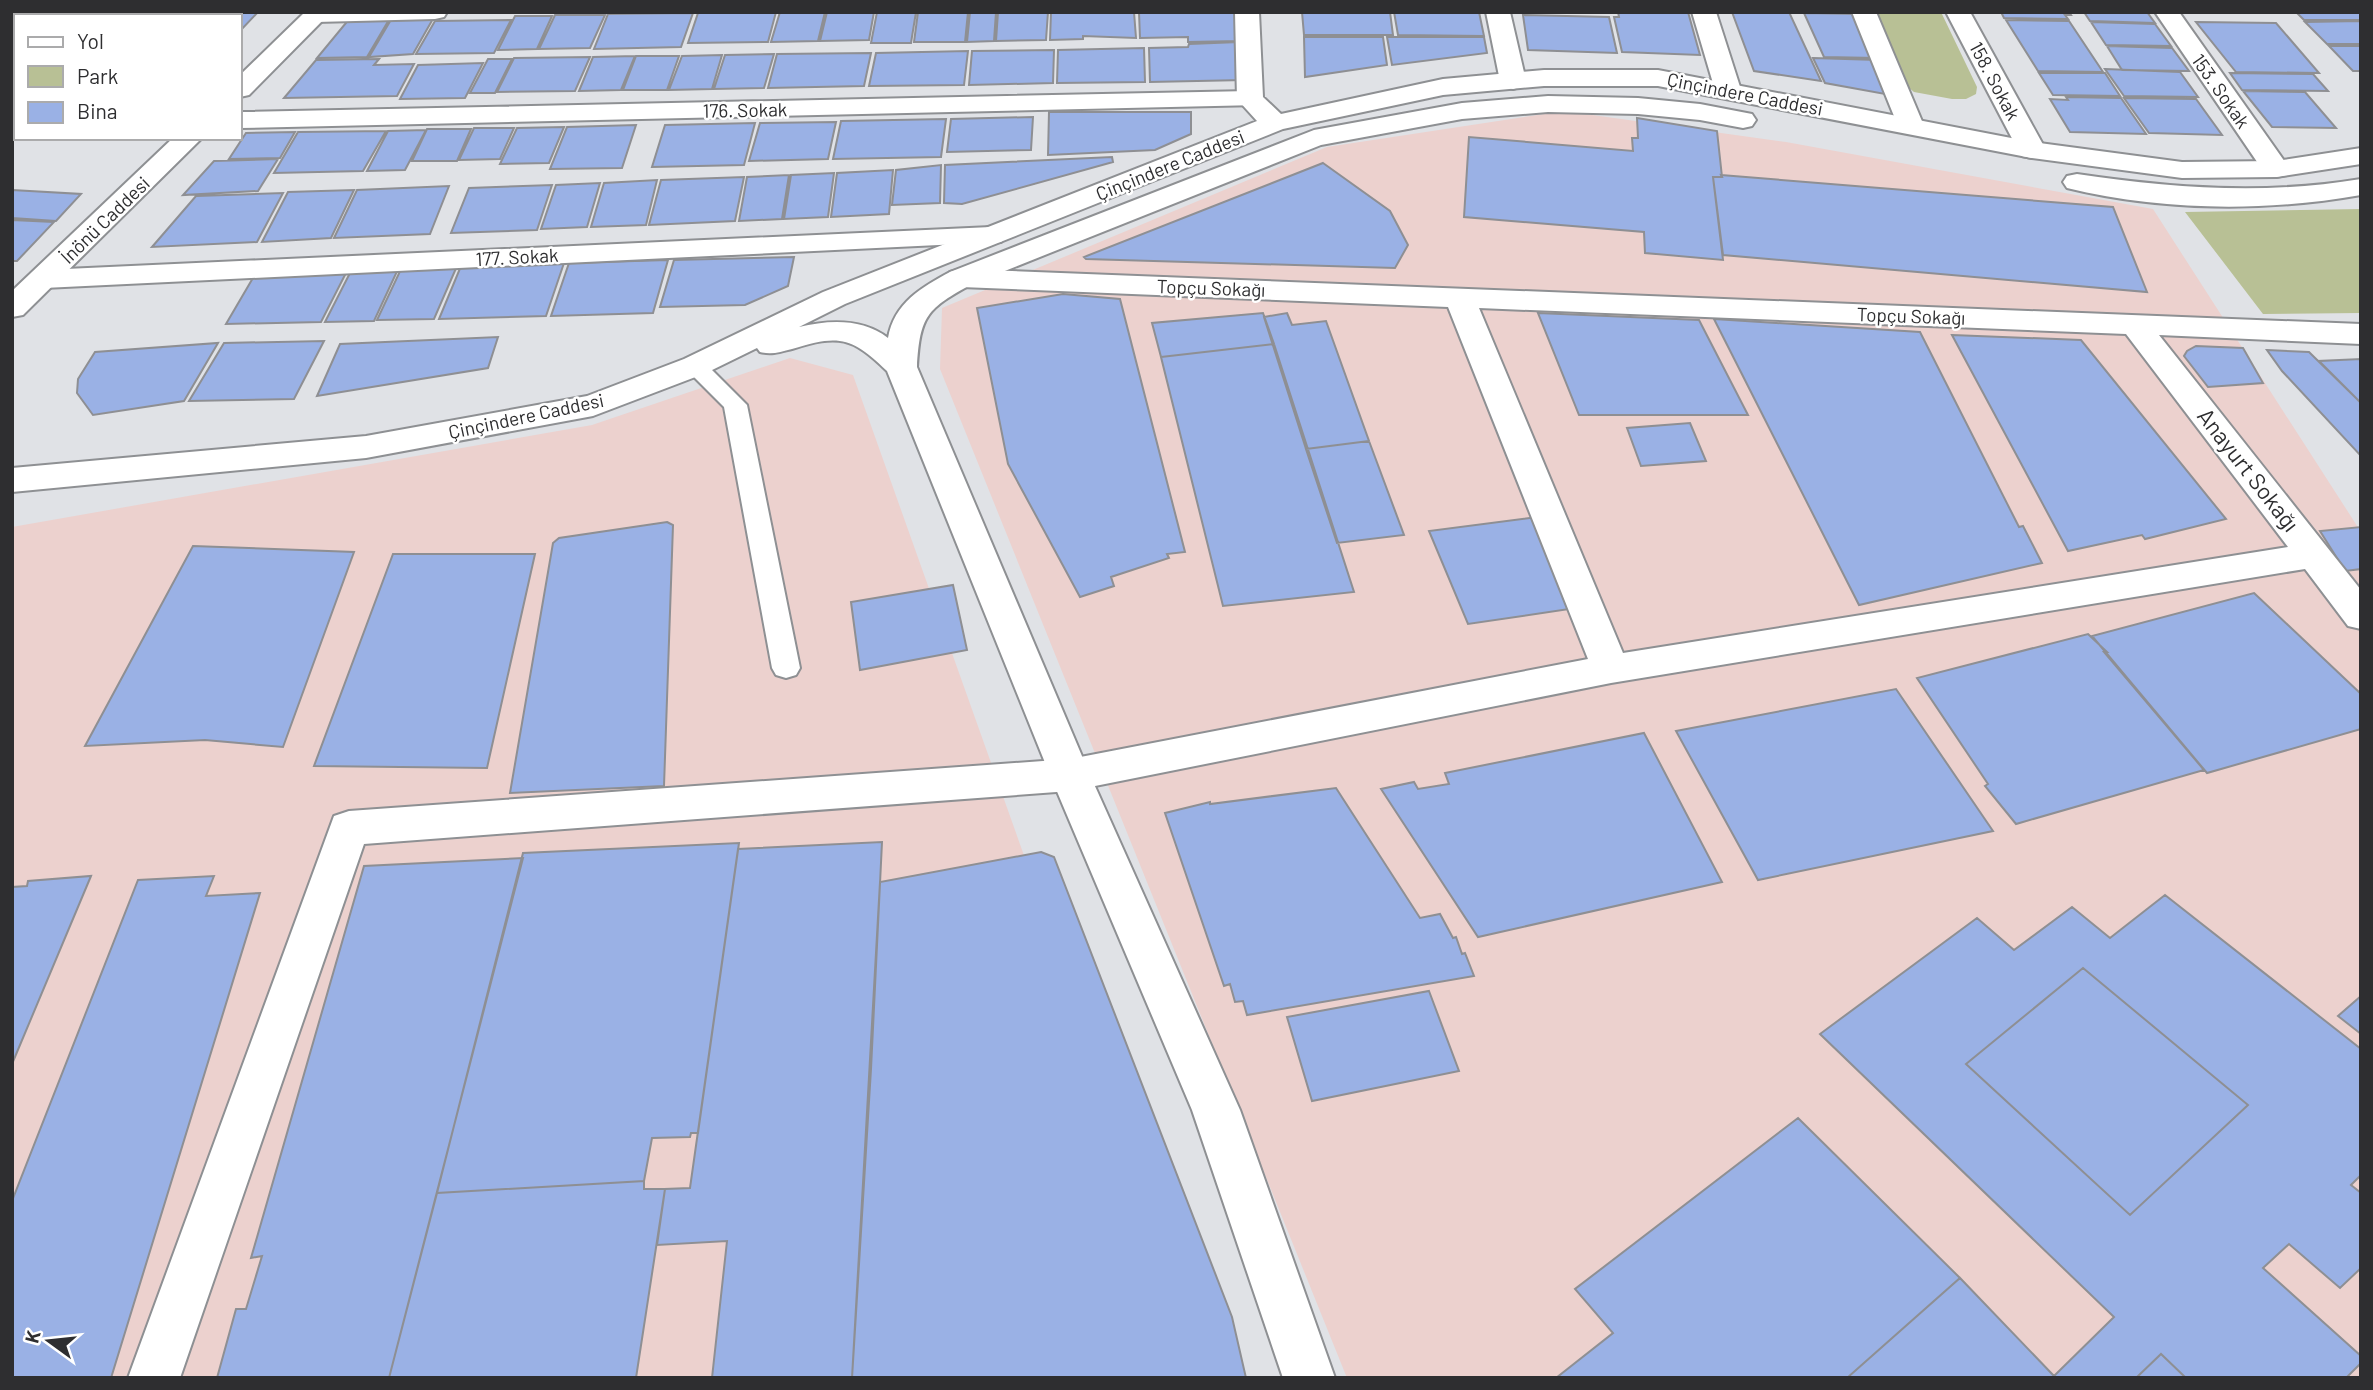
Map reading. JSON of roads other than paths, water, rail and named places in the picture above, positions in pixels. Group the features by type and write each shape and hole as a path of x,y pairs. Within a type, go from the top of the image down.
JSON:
{"street":[{"path":"242,87 318,13 435,12"},
{"path":"1247,12 1250,99 1275,123"},
{"path":"1498,12 1513,81"},
{"path":"1704,12 1728,90"},
{"path":"1864,12 1911,126"},
{"name":"158. Sokak","path":"1958,12 2032,150"},
{"name":"153. Sokak","path":"2167,12 2276,169"},
{"name":"Çinçindere Caddesi","path":"12,480 366,447 593,405 695,366 834,298 1275,123 1443,88 1544,78 1658,78 2032,150 2182,170 2276,169 2361,156"},
{"name":"176. Sokak","path":"242,120 1250,99"},
{"name":"Çinçindere Caddesi","path":"901,367 902,340 909,320 922,300 961,278 1314,138 1462,111 1548,104 1638,106 1700,112 2037,175 2160,195 2252,199 2361,187"},
{"name":"İnönü Caddesi","path":"15,307 187,140"},
{"name":"177. Sokak","path":"44,279 991,236"},
{"name":"Topçu Sokağı","path":"961,278 2361,334"},
{"path":"1460,298 1611,669"},
{"name":"Anayurt Sokağı","path":"2135,325 2361,616"},
{"path":"695,366 833,331 859,334 876,344 901,367 1070,775 1216,1110 1309,1378"},
{"path":"12,468 108,470"},
{"path":"12,494 108,470"},
{"path":"153,1378 349,828 1070,775 1611,669 2314,555"}],"lane":[{"path":"695,366 736,405 786,668"}]}
